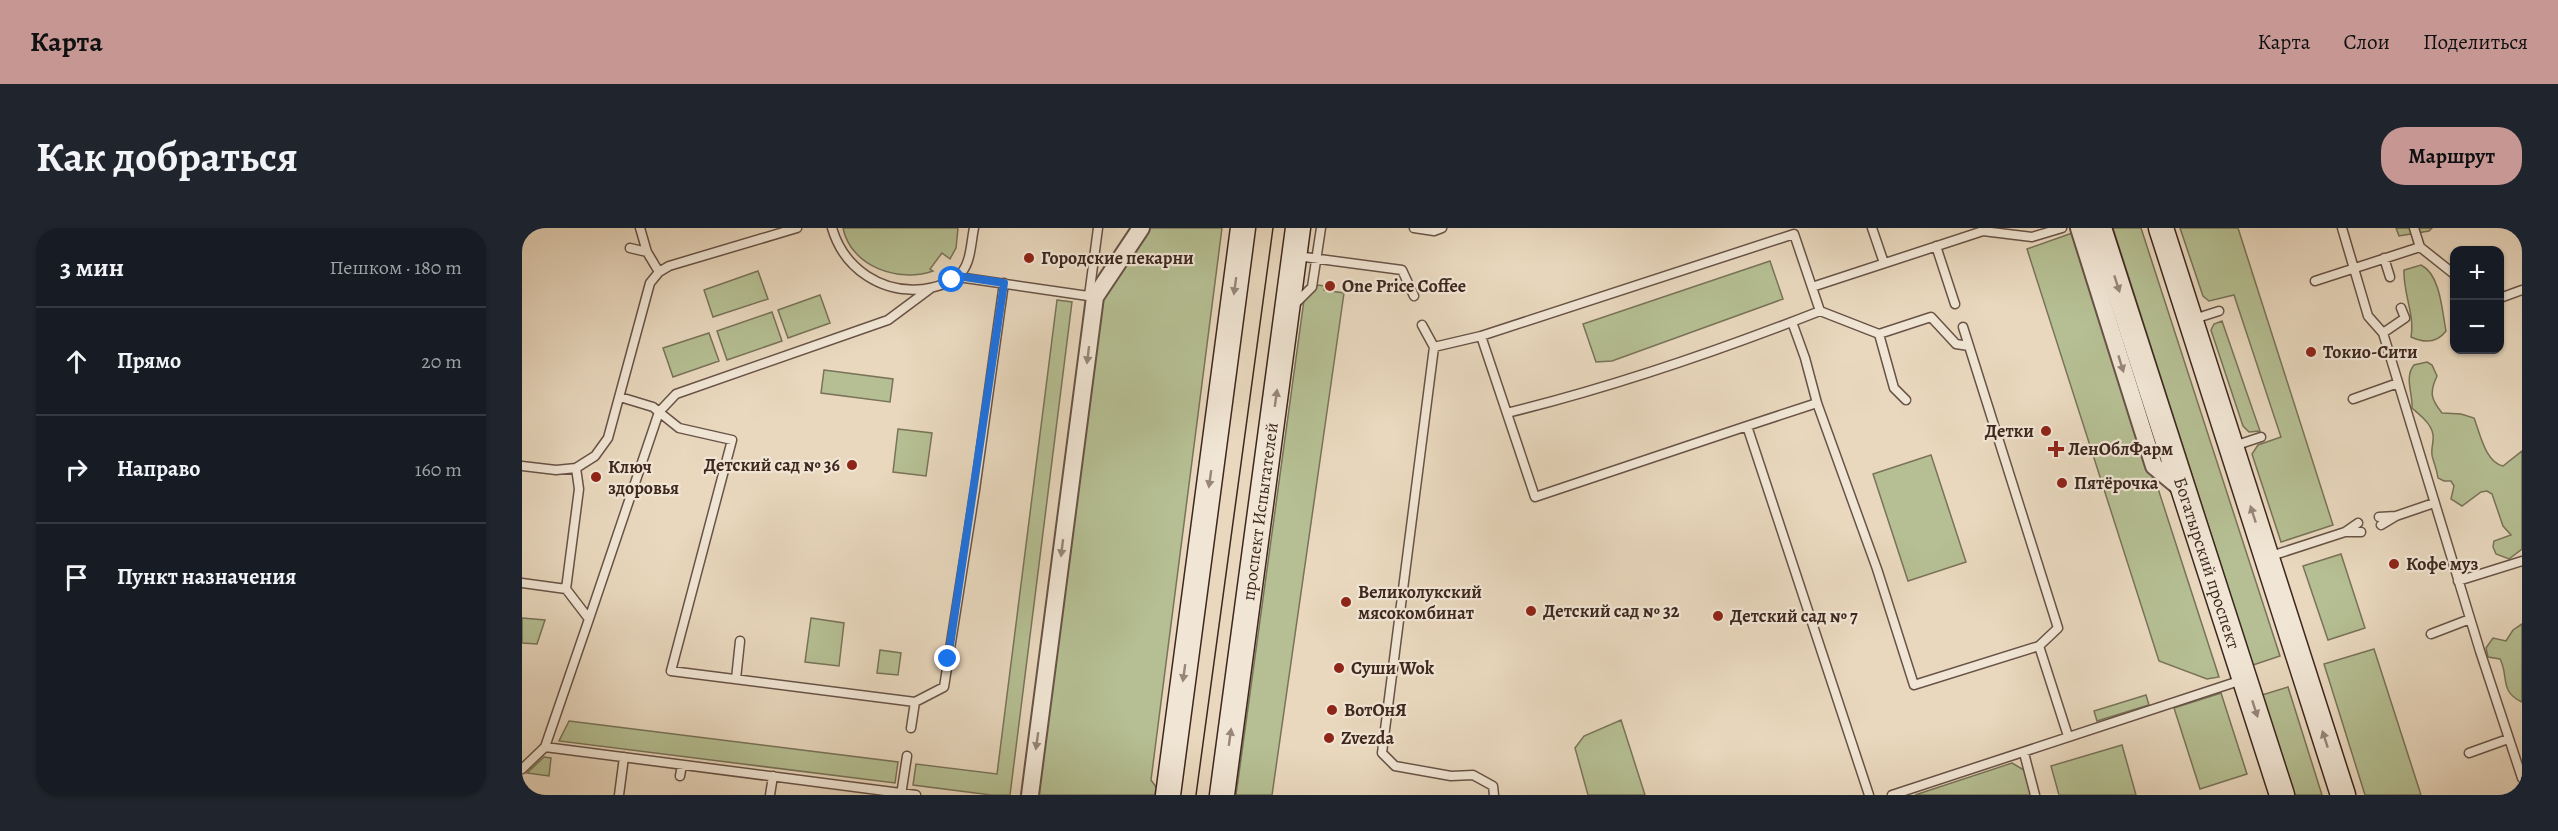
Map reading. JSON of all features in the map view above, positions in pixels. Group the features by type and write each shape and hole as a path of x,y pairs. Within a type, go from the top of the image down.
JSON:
{"main road":[{"path":"1168,795 1243,228"},
{"name":"проспект Испытателей","path":"1222,795 1287,312 1305,257 1298,228"},
{"name":"Богатырский проспект","path":"2099,228 2282,795"},
{"path":"2161,228 2343,795"}],"street":[{"path":"1030,795 1092,296 1141,228"},
{"path":"2079,228 2154,466 2184,490"}],"lane":[{"path":"640,228 647,252 659,272"},
{"path":"522,466 556,470 576,468 595,456 602,448 608,438 620,397 650,283 659,272 669,266 797,228"},
{"path":"832,228 851,263 871,279 904,290 931,288"},
{"path":"522,769 545,747 659,412 676,394 888,320 931,288 958,276 966,265 974,228"},
{"path":"958,276 1092,296 1098,228"},
{"path":"1321,228 1305,257 1402,270 1414,297"},
{"path":"1414,228 1434,231 1442,228"},
{"path":"1872,228 1884,263"},
{"path":"1812,287 1983,230 2008,231 2032,237 2062,228"},
{"path":"2342,228 2368,315 2383,333 2458,581 2522,778"},
{"path":"2414,228 2420,247 2450,271"},
{"path":"1434,347 1481,336 1794,234 1820,311"},
{"path":"632,245 647,252"},
{"path":"1936,246 1955,304"},
{"path":"2315,281 2420,247"},
{"path":"2384,258 2390,277"},
{"path":"620,397 653,407 679,428 732,440 671,671 915,702 944,687 1004,283"},
{"path":"2504,296 2522,290"},
{"path":"2383,333 2405,318 2401,308"},
{"path":"2190,320 2219,310"},
{"path":"1507,413 1562,399 1820,311 1880,334 1931,317 1956,344 1969,346"},
{"path":"1792,322 1805,358 1817,403 1877,569 1914,685 2039,646 2058,628 1963,327"},
{"path":"1422,325 1434,347 1382,753 1395,766 1451,776 1473,776 1493,786 1494,795"},
{"path":"1880,334 1894,388 1906,400"},
{"path":"1481,336 1535,497 1817,403"},
{"path":"2353,399 2398,383"},
{"path":"1747,426 1869,795"},
{"path":"2231,447 2261,437"},
{"path":"566,589 579,489 576,468"},
{"path":"2380,521 2434,503"},
{"path":"2267,558 2360,528"},
{"path":"2458,581 2522,561"},
{"path":"522,583 566,589 589,619"},
{"path":"2431,634 2470,619"},
{"path":"736,679 740,642"},
{"path":"2039,646 2068,736"},
{"path":"1892,795 2245,680"},
{"path":"911,728 915,702"},
{"path":"2469,753 2508,739"},
{"path":"545,747 916,795"},
{"path":"2024,753 2035,795"},
{"path":"901,794 907,756"},
{"path":"619,795 624,757"},
{"path":"680,776 682,765"},
{"path":"770,795 773,777"}],"green space":[{"path":"843,228 958,228 956,248 950,259 942,253 930,269 933,271 906,275 878,269 866,262 848,242"},
{"path":"1146,228 1222,228 1151,780 1156,787 1155,795 1038,795 1101,295"},
{"path":"2113,228 2141,228 2280,656 2253,665"},
{"path":"2180,228 2238,228 2333,525 2281,542 2252,454 2258,445 2281,437 2234,295 2209,301 2203,296"},
{"path":"2396,228 2432,228 2429,231 2399,236"},
{"path":"2075,232 2219,677 2207,679 2159,661 2027,249"},
{"path":"1770,261 1783,299 1612,361 1596,362 1583,324"},
{"path":"2421,265 2428,270 2437,285 2446,331 2439,338 2430,341 2411,337 2411,320 2405,287 2404,270"},
{"path":"758,271 768,299 713,317 704,290"},
{"path":"1318,285 1324,286 1324,290 1344,293 1272,795 1236,795 1304,300"},
{"path":"820,295 830,323 788,338 778,310"},
{"path":"1057,300 1072,302 1010,795 991,795 913,785 916,764 997,774"},
{"path":"772,312 782,341 727,360 717,331"},
{"path":"2222,321 2260,431 2249,432 2243,426 2211,330 2214,324"},
{"path":"709,333 719,361 673,377 663,348"},
{"path":"2427,362 2432,365 2437,376 2432,396 2442,413 2461,414 2474,418 2487,453 2503,466 2522,451 2522,549 2509,559 2496,554 2493,547 2494,541 2511,535 2503,526 2492,494 2487,491 2481,492 2462,506 2451,499 2454,486 2451,481 2438,478 2432,454 2432,430 2412,408 2411,370 2414,365"},
{"path":"824,370 893,379 890,402 821,393"},
{"path":"898,429 932,433 926,476 893,472"},
{"path":"1931,455 1966,562 1908,581 1873,474"},
{"path":"2341,554 2365,628 2328,640 2303,566"},
{"path":"522,618 545,620 537,644 522,643"},
{"path":"811,618 844,623 839,666 805,662"},
{"path":"2522,624 2522,702 2515,698 2507,688 2500,659 2488,657 2486,648 2493,638 2506,641 2513,630"},
{"path":"2374,649 2421,795 2365,795 2324,664"},
{"path":"880,650 901,653 898,675 877,673"},
{"path":"2288,687 2322,795 2295,795 2262,695"},
{"path":"2221,693 2247,774 2200,789 2174,708"},
{"path":"2146,695 2149,705 2097,721 2094,711"},
{"path":"1621,720 1645,795 1588,795 1575,748 1584,736"},
{"path":"569,721 898,762 895,783 559,741"},
{"path":"2122,745 2136,795 2059,795 2051,766"},
{"path":"544,757 551,758 549,776 527,773"},
{"path":"2012,763 2024,770 2031,795 1915,795"}],"tram line":[{"path":"1196,795 1273,228"}],"place":[{"name":"Городские пекарни","path":"1029,258"},
{"name":"One Price Coffee","path":"1330,286"},
{"name":"Токио-Сити","path":"2311,352"},
{"name":"Детки","path":"2046,431"},
{"name":"ЛенОблФарм","path":"2056,449"},
{"name":"Детский сад № 36","path":"852,465"},
{"name":"Ключ здоровья","path":"596,477"},
{"name":"Пятёрочка","path":"2062,483"},
{"name":"Кофе муз","path":"2394,564"},
{"name":"Великолукский мясокомбинат","path":"1346,602"},
{"name":"Детский сад № 32","path":"1531,611"},
{"name":"Детский сад № 7","path":"1718,616"},
{"name":"Суши Wok","path":"1339,668"},
{"name":"ВотОнЯ","path":"1332,710"},
{"name":"Zvezda","path":"1329,738"}],"route":[{"path":"948,659 975,490 1004,283 958,276 952,280"}]}
